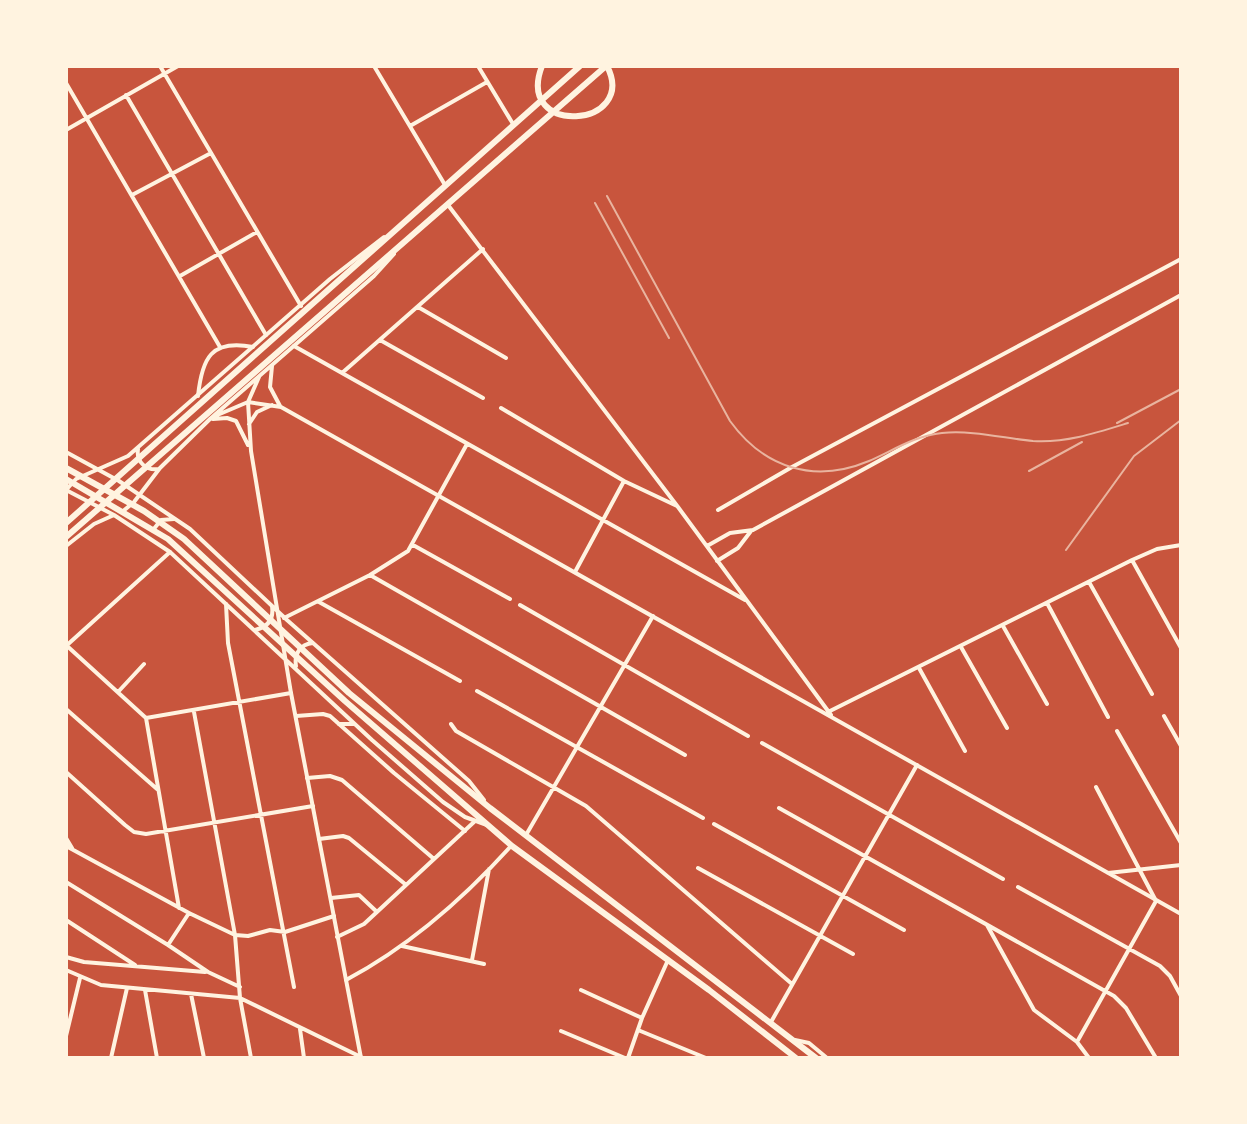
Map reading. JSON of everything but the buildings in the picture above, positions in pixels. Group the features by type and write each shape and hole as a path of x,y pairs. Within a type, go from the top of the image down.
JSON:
{"main road":[{"path":"69,539 363,276 448,205 553,112 607,66 613,80 612,90 598,110 575,118 553,112 542,99 538,88 542,66"},
{"path":"66,524 580,66"},
{"path":"66,468 144,511 184,539 349,693 525,837 816,1058"},
{"path":"66,479 168,539 345,701 512,846 796,1058"}],"street":[{"path":"160,66 301,306"},
{"path":"66,130 178,66"},
{"path":"374,66 445,185"},
{"path":"478,66 513,124"},
{"path":"410,126 487,82"},
{"path":"66,83 220,347"},
{"path":"126,95 266,335"},
{"path":"132,196 211,153"},
{"path":"448,205 678,507 830,714"},
{"path":"396,229 362,252 139,447 121,460 76,479 66,490 114,515 170,552 443,802 474,822 487,825"},
{"path":"179,277 257,232"},
{"path":"69,539 129,508 160,468 212,417 374,276 406,240"},
{"path":"342,373 483,249"},
{"path":"718,510 792,467 1181,259"},
{"path":"707,547 730,533 753,530 1181,295"},
{"path":"418,307 506,358"},
{"path":"380,340 483,398"},
{"path":"198,396 202,369 220,347 235,344 253,347"},
{"path":"294,346 748,601"},
{"path":"273,364 270,387 281,407"},
{"path":"259,377 248,402 251,451 291,693 361,1057"},
{"path":"212,417 248,402 281,407 1181,914"},
{"path":"248,426 257,412 273,404"},
{"path":"501,408 624,481 678,507"},
{"path":"212,417 236,421 251,451"},
{"path":"284,618 403,556 413,545 467,444"},
{"path":"139,447 138,457 143,465 151,469 160,468"},
{"path":"66,452 177,520 469,781 490,808"},
{"path":"575,572 624,481"},
{"path":"153,540 152,532 158,522 169,518 177,520"},
{"path":"66,524 72,532 66,546"},
{"path":"717,561 738,548 753,530"},
{"path":"413,545 510,599"},
{"path":"830,714 1132,560 1157,549 1179,545 1181,552"},
{"path":"170,552 66,645 146,718 179,908"},
{"path":"1132,560 1181,648"},
{"path":"370,575 685,755"},
{"path":"1089,582 1152,694"},
{"path":"319,602 460,681"},
{"path":"1047,603 1108,717"},
{"path":"226,604 228,643 294,987"},
{"path":"255,630 264,627 270,620 271,604"},
{"path":"520,605 748,736"},
{"path":"525,837 653,616"},
{"path":"1003,626 1047,704"},
{"path":"299,672 298,651 304,645 313,643"},
{"path":"961,647 1007,728"},
{"path":"118,692 144,664"},
{"path":"919,668 965,751"},
{"path":"477,691 703,818"},
{"path":"146,718 291,693"},
{"path":"66,709 158,790"},
{"path":"194,712 235,935 240,998 251,1058"},
{"path":"296,716 325,714 465,831"},
{"path":"1164,716 1181,746"},
{"path":"339,724 355,724"},
{"path":"451,724 456,731 556,787 609,824 792,984"},
{"path":"1117,731 1181,843"},
{"path":"762,743 1003,879"},
{"path":"771,1022 917,765"},
{"path":"66,772 134,832 167,832 313,806"},
{"path":"307,778 330,776 342,780 434,859"},
{"path":"1096,787 1156,901"},
{"path":"779,808 1106,991 1126,1008 1156,1058"},
{"path":"337,937 359,928 474,822"},
{"path":"714,824 904,930"},
{"path":"66,838 73,850"},
{"path":"319,839 349,838 405,884"},
{"path":"66,846 235,935 248,936 270,930 285,932 334,916"},
{"path":"346,980 402,946 512,846"},
{"path":"1107,873 1181,865"},
{"path":"698,868 853,954"},
{"path":"472,960 489,869"},
{"path":"66,882 208,972 240,987"},
{"path":"1018,887 1166,971 1181,996"},
{"path":"331,898 359,895 377,912"},
{"path":"1077,1042 1156,901"},
{"path":"168,945 189,913"},
{"path":"66,920 137,966"},
{"path":"985,923 1034,1010 1077,1042 1089,1058"},
{"path":"402,946 484,964"},
{"path":"66,957 84,962 208,972"},
{"path":"561,1031 627,1058 668,960"},
{"path":"66,970 101,985 240,998 361,1057"},
{"path":"66,1036 80,978"},
{"path":"111,1058 127,988"},
{"path":"145,990 157,1058"},
{"path":"581,990 642,1018"},
{"path":"191,994 204,1058"},
{"path":"300,1028 304,1058"},
{"path":"638,1030 706,1058"},
{"path":"794,1040 809,1043 827,1058"}],"railway":[{"path":"607,196 730,421 743,437 774,460 810,471 829,471 849,468 913,440 942,433 1045,441 1081,436 1128,423"},
{"path":"595,203 669,338"},
{"path":"1117,423 1181,389"},
{"path":"1066,550 1134,456 1181,420"},
{"path":"1029,471 1082,442"}]}
